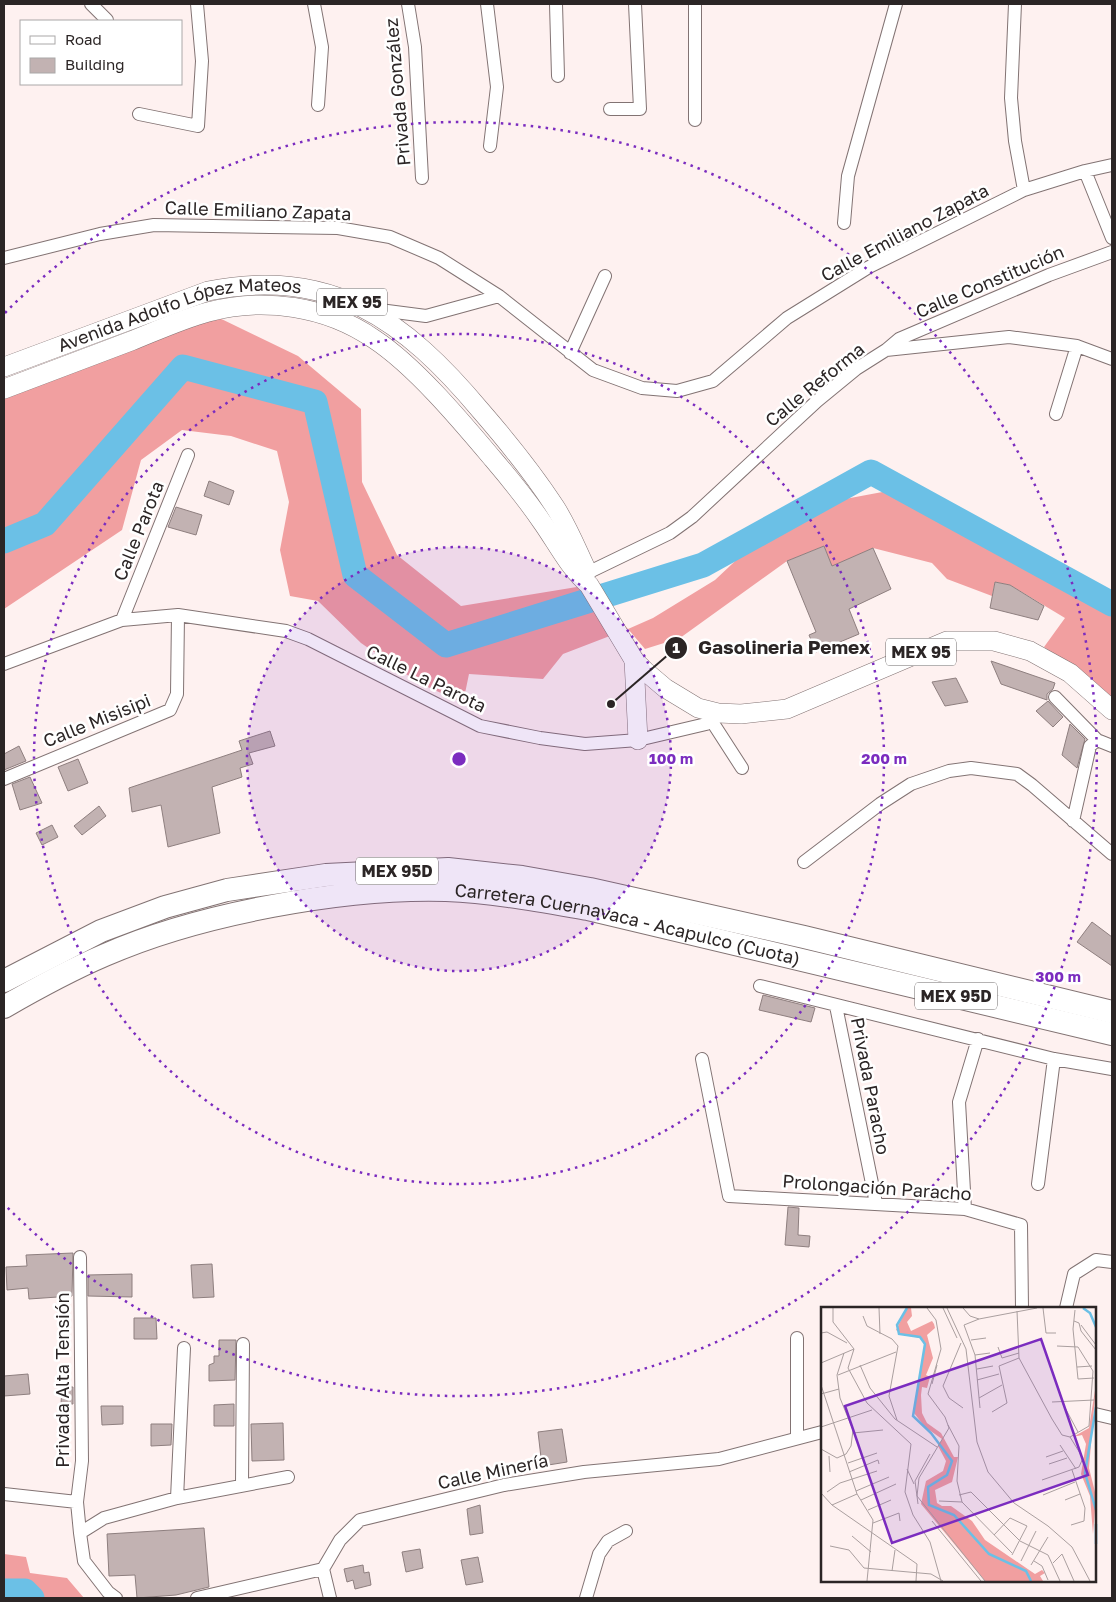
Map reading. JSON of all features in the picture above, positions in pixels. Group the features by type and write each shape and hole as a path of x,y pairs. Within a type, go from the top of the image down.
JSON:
{"highway":[{"name":"Carretera Cuernavaca - Acapulco (Cuota)","path":"4,981 101,931 165,906 227,890 326,874 448,870 522,877 599,891 1112,1012"},
{"name":"Carretera Cuernavaca - Acapulco (Cuota)","path":"4,1006 106,954 169,932 232,915 330,898 392,891 446,890 519,898 588,909 1112,1034"}],"main road":[{"name":"Avenida Adolfo López Mateos","path":"4,367 208,291 262,284 290,286 330,294 367,308 396,326 422,348 462,388 505,438 556,508 587,582"},
{"name":"Avenida Adolfo López Mateos","path":"4,389 207,312 262,304 281,305 318,312 344,322 374,339 406,366 494,460 587,582"},
{"name":"MEX 95","path":"587,582 634,660 665,688 715,716 787,709 947,641 994,641 1030,651 1070,674 1112,710"},
{"path":"634,660 638,740"}],"street":[{"path":"91,4 106,20"},
{"path":"139,114 198,126 202,61 197,4"},
{"path":"314,4 322,47 318,105"},
{"name":"Privada González","path":"408,4 415,47 422,178"},
{"path":"487,4 497,87 490,146"},
{"path":"556,4 558,76"},
{"path":"610,109 640,109 635,4"},
{"path":"695,4 695,120"},
{"path":"844,223 848,176 896,4"},
{"path":"1015,4 1012,98 1015,141 1024,190"},
{"name":"Calle Emiliano Zapata","path":"4,258 100,234 154,225 338,228 390,237 439,258 499,296 593,370 642,388 677,391 713,381 787,318 869,267 1024,190 1085,170 1112,165"},
{"path":"1085,170 1112,238"},
{"name":"Calle Constitución","path":"886,350 899,339 1049,275 1112,252"},
{"path":"570,352 605,276"},
{"path":"367,308 426,316 499,296"},
{"name":"Calle Reforma","path":"587,582 670,533 692,517 817,401 856,369 886,350 1009,337 1078,346 1112,359"},
{"path":"1056,414 1078,346"},
{"name":"Calle Parota","path":"122,620 188,455"},
{"name":"Calle La Parota","path":"4,664 122,620 178,614 286,631 301,636 480,726 585,744 638,740 706,724 715,716"},
{"name":"Calle Misisipi","path":"4,779 170,710 177,694 178,614"},
{"path":"1055,697 1097,740 1112,746"},
{"path":"715,716 742,768"},
{"path":"1074,821 1090,746 1097,740"},
{"path":"804,862 880,804 912,784 949,771 971,768 1017,774 1112,854"},
{"path":"760,986 1054,1059 1112,1069"},
{"name":"Privada Paracho","path":"836,1006 876,1203"},
{"path":"965,1209 958,1102 978,1039"},
{"name":"Prolongación Paracho","path":"702,1059 729,1196 965,1209 1021,1225 1022,1307"},
{"path":"1038,1184 1054,1059"},
{"name":"Privada Alta Tensión","path":"80,1258 82,1461 78,1502 80,1533 84,1561 108,1592 116,1598"},
{"path":"1066,1307 1074,1274 1096,1260 1112,1262"},
{"path":"797,1338 797,1438"},
{"path":"242,1484 243,1344"},
{"path":"178,1498 184,1348"},
{"path":"1096,1414 1112,1418"},
{"name":"Calle Minería","path":"323,1569 340,1540 360,1520 504,1485 584,1472 719,1459 821,1432"},
{"path":"80,1533 104,1518 178,1498 242,1484 288,1477"},
{"path":"4,1494 78,1502"},
{"path":"586,1598 599,1554 608,1541 626,1531"},
{"path":"197,1598 323,1569 330,1598"}],"shaded area":[{"path":"207,312 298,356 361,409 362,482 397,555 461,606 589,585 628,629 563,654 543,679 469,674 463,703 419,683 361,643 318,601 290,596 280,550 289,502 277,451 231,436 182,430 141,460 122,530 4,609 4,389"},
{"path":"893,490 949,507 1112,610 1112,698 1044,647 1065,618 1010,585 995,582 992,596 947,579 932,563 873,548 832,567 824,546 787,561 680,638 645,649 628,629 653,618 715,580 765,533 829,502"},
{"path":"4,1554 26,1557 30,1573 67,1578 84,1598 4,1598"}],"building":[{"path":"209,481 234,491 229,505 204,496"},
{"path":"176,507 202,515 196,535 168,527"},
{"path":"824,546 832,566 873,548 891,589 849,609 859,634 816,652 809,635 816,632 787,561"},
{"path":"995,582 1010,585 1044,606 1038,620 990,608"},
{"path":"991,661 1055,683 1053,689 1047,694 1047,700 1001,684"},
{"path":"956,678 968,702 945,706 932,682"},
{"path":"1048,701 1063,717 1053,727 1036,711"},
{"path":"1070,724 1085,739 1077,768 1062,755"},
{"path":"270,731 275,746 249,753 253,764 240,768 242,777 212,787 220,833 168,847 161,805 132,812 129,788 242,750 239,741"},
{"path":"19,746 26,761 4,770 4,754"},
{"path":"78,759 88,783 68,791 58,767"},
{"path":"30,777 42,803 20,810 12,784"},
{"path":"99,806 106,816 82,835 74,826"},
{"path":"52,825 58,837 42,845 36,833"},
{"path":"1092,922 1112,937 1112,966 1077,942"},
{"path":"763,995 815,1008 811,1022 759,1010"},
{"path":"788,1207 799,1208 798,1235 810,1236 809,1247 785,1245"},
{"path":"73,1253 72,1296 29,1299 28,1288 7,1290 6,1267 27,1266 26,1255"},
{"path":"212,1264 214,1297 193,1298 191,1265"},
{"path":"132,1274 132,1297 88,1296 88,1275"},
{"path":"134,1318 156,1318 157,1339 134,1339"},
{"path":"219,1340 236,1340 235,1380 209,1381 209,1365 214,1363 214,1356 219,1356"},
{"path":"28,1374 30,1394 4,1396 4,1376"},
{"path":"62,1387 73,1387 73,1404 61,1404"},
{"path":"234,1404 234,1426 214,1426 214,1405"},
{"path":"101,1406 123,1406 123,1424 102,1425"},
{"path":"283,1423 284,1460 252,1461 251,1424"},
{"path":"151,1424 172,1424 171,1445 151,1446"},
{"path":"562,1429 567,1462 542,1466 538,1432"},
{"path":"480,1505 483,1533 470,1535 467,1509"},
{"path":"204,1528 209,1587 176,1595 137,1598 135,1575 109,1576 107,1534"},
{"path":"420,1549 423,1568 406,1572 402,1552"},
{"path":"478,1557 483,1582 466,1585 461,1560"},
{"path":"363,1565 364,1573 369,1572 371,1585 355,1589 353,1580 347,1582 344,1569"}],"waterway":[{"path":"4,541 45,524 183,367 315,402 355,575 446,645 703,565 871,472 1112,604"},
{"path":"4,1591 25,1591 32,1598"}],"place":[{"name":"Gasolineria Pemex","path":"611,704"}]}
